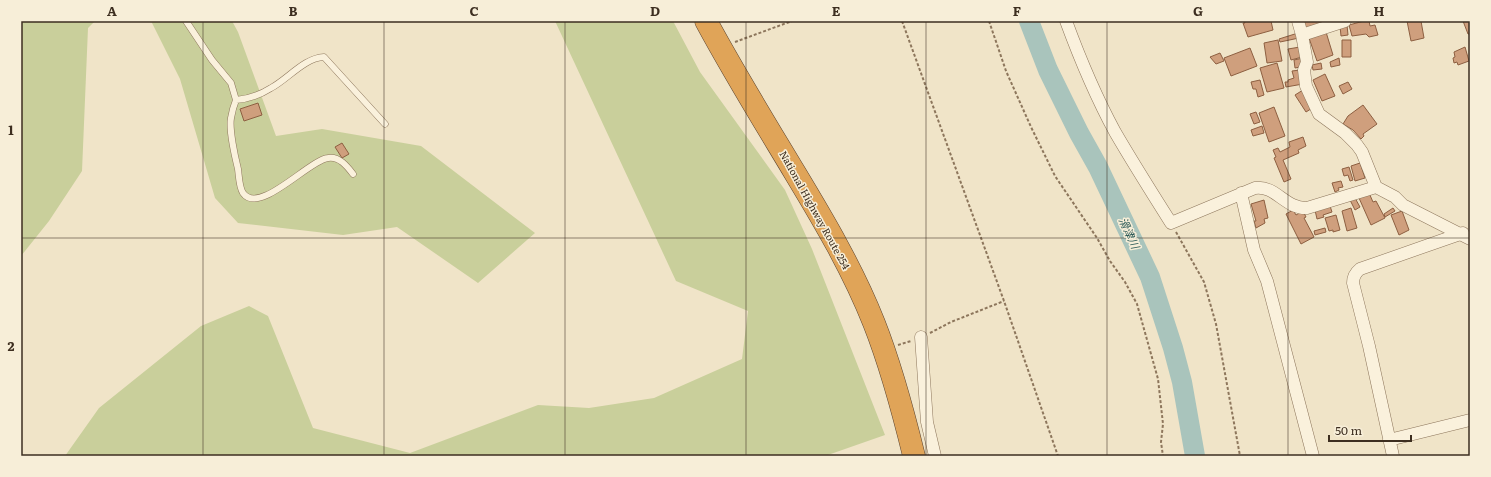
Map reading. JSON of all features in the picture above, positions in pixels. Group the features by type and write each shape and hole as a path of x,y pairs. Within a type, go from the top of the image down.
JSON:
{"highway":[{"name":"National Highway Route 254","path":"706,21 821,217 874,322 902,408 914,456"}],"street":[{"path":"1066,21 1091,84 1103,109 1171,224 1241,192 1262,186 1272,191 1290,205 1300,208 1307,208 1376,187"},
{"path":"1298,21 1307,62 1304,70 1306,86 1319,114 1345,133 1357,145 1362,152 1376,187 1395,197 1403,205 1467,234"},
{"path":"1302,35 1345,21"},
{"path":"1241,192 1254,250 1267,282 1313,456"},
{"path":"1393,456 1369,346 1353,283 1353,277 1360,269 1467,234"},
{"path":"921,337 927,422 935,456"},
{"path":"1389,440 1470,420"}],"lane":[{"path":"186,21 212,60 231,83 236,100 231,119 234,149 242,191 246,196 254,199 266,196 318,162 328,158 336,158 353,174"},
{"path":"236,100 247,99 271,88 313,59 324,58 385,124"}],"path":[{"path":"720,47 792,21"},
{"path":"902,21 1004,301 1058,456"},
{"path":"989,21 1006,71 1030,127 1055,176 1097,238 1137,304 1158,379 1163,424 1161,442 1163,456"},
{"path":"1171,224 1204,282 1216,324 1240,456"},
{"path":"884,350 921,337 951,322 1004,301"}],"green space":[{"path":"21,21 95,21 88,28 82,171 49,221 21,256"},
{"path":"151,21 232,21 238,32 276,136 322,129 421,146 535,233 478,283 397,227 343,235 238,223 215,198 180,79"},
{"path":"555,21 673,21 700,72 785,190 812,249 885,435 825,456 65,456 99,408 201,326 249,306 268,316 313,428 410,453 538,405 589,408 654,398 742,359 748,311 676,281"}],"building":[{"path":"1244,21 1271,21 1273,30 1248,37 1243,23 1245,23"},
{"path":"1304,21 1327,21 1306,30"},
{"path":"1369,21 1370,26 1375,25 1378,35 1369,37 1366,34 1352,36 1349,25"},
{"path":"1407,21 1421,21 1424,38 1411,41"},
{"path":"1463,21 1470,21 1470,34 1468,34"},
{"path":"1347,25 1348,35 1341,36 1340,26"},
{"path":"1326,32 1333,55 1317,61 1309,38"},
{"path":"1298,33 1299,38 1280,42 1279,39"},
{"path":"1278,40 1282,61 1267,63 1264,43"},
{"path":"1342,40 1351,40 1351,57 1342,57"},
{"path":"1300,47 1302,57 1291,60 1288,49"},
{"path":"1465,47 1469,61 1458,65 1457,62 1454,63 1454,52"},
{"path":"1250,48 1257,66 1231,76 1224,58"},
{"path":"1220,53 1224,61 1216,64 1210,57"},
{"path":"1303,58 1300,67 1295,68 1294,60"},
{"path":"1339,58 1340,65 1331,67 1330,62"},
{"path":"1277,63 1284,88 1267,92 1260,68"},
{"path":"1321,63 1322,69 1313,70 1312,65"},
{"path":"1300,70 1303,84 1286,87 1285,82 1288,82 1288,80 1294,78 1292,71"},
{"path":"1325,74 1335,96 1322,101 1313,80"},
{"path":"1260,80 1264,95 1258,97 1256,89 1253,89 1251,82"},
{"path":"1348,82 1352,89 1343,94 1339,86"},
{"path":"1303,90 1314,107 1306,112 1295,95"},
{"path":"258,103 262,115 244,121 240,109"},
{"path":"1363,105 1377,124 1363,134 1364,136 1361,139 1353,130 1343,124 1348,116"},
{"path":"1274,107 1285,136 1269,142 1259,113"},
{"path":"1256,112 1260,122 1254,124 1250,114"},
{"path":"1262,126 1264,133 1253,136 1251,130"},
{"path":"1303,137 1306,146 1298,150 1299,153 1283,160 1291,179 1284,182 1274,158 1276,157 1273,150 1278,148 1280,152 1290,147 1289,142"},
{"path":"342,143 349,154 342,158 335,147"},
{"path":"1360,163 1365,178 1355,181 1351,166"},
{"path":"1349,167 1353,180 1350,181 1348,175 1344,176 1342,169"},
{"path":"1341,181 1343,187 1338,188 1339,190 1335,192 1332,183"},
{"path":"1369,193 1373,202 1376,201 1385,218 1371,225 1359,198"},
{"path":"1355,198 1360,207 1355,210 1350,200"},
{"path":"1264,200 1268,218 1264,219 1265,223 1256,228 1254,221 1256,221 1251,204"},
{"path":"1330,206 1332,212 1317,219 1315,210"},
{"path":"1351,208 1357,228 1347,231 1342,211"},
{"path":"1393,208 1395,211 1385,217 1384,214"},
{"path":"1293,210 1296,215 1303,211 1306,217 1304,218 1314,237 1301,244 1286,214"},
{"path":"1402,211 1409,230 1399,235 1391,215"},
{"path":"1336,215 1340,230 1333,232 1333,230 1329,231 1325,218"},
{"path":"1325,228 1326,232 1315,235 1314,231"}],"waterway":[{"name":"滑津川","path":"1029,21 1048,70 1079,133 1098,167 1150,277 1173,348 1182,382 1195,456"}]}
